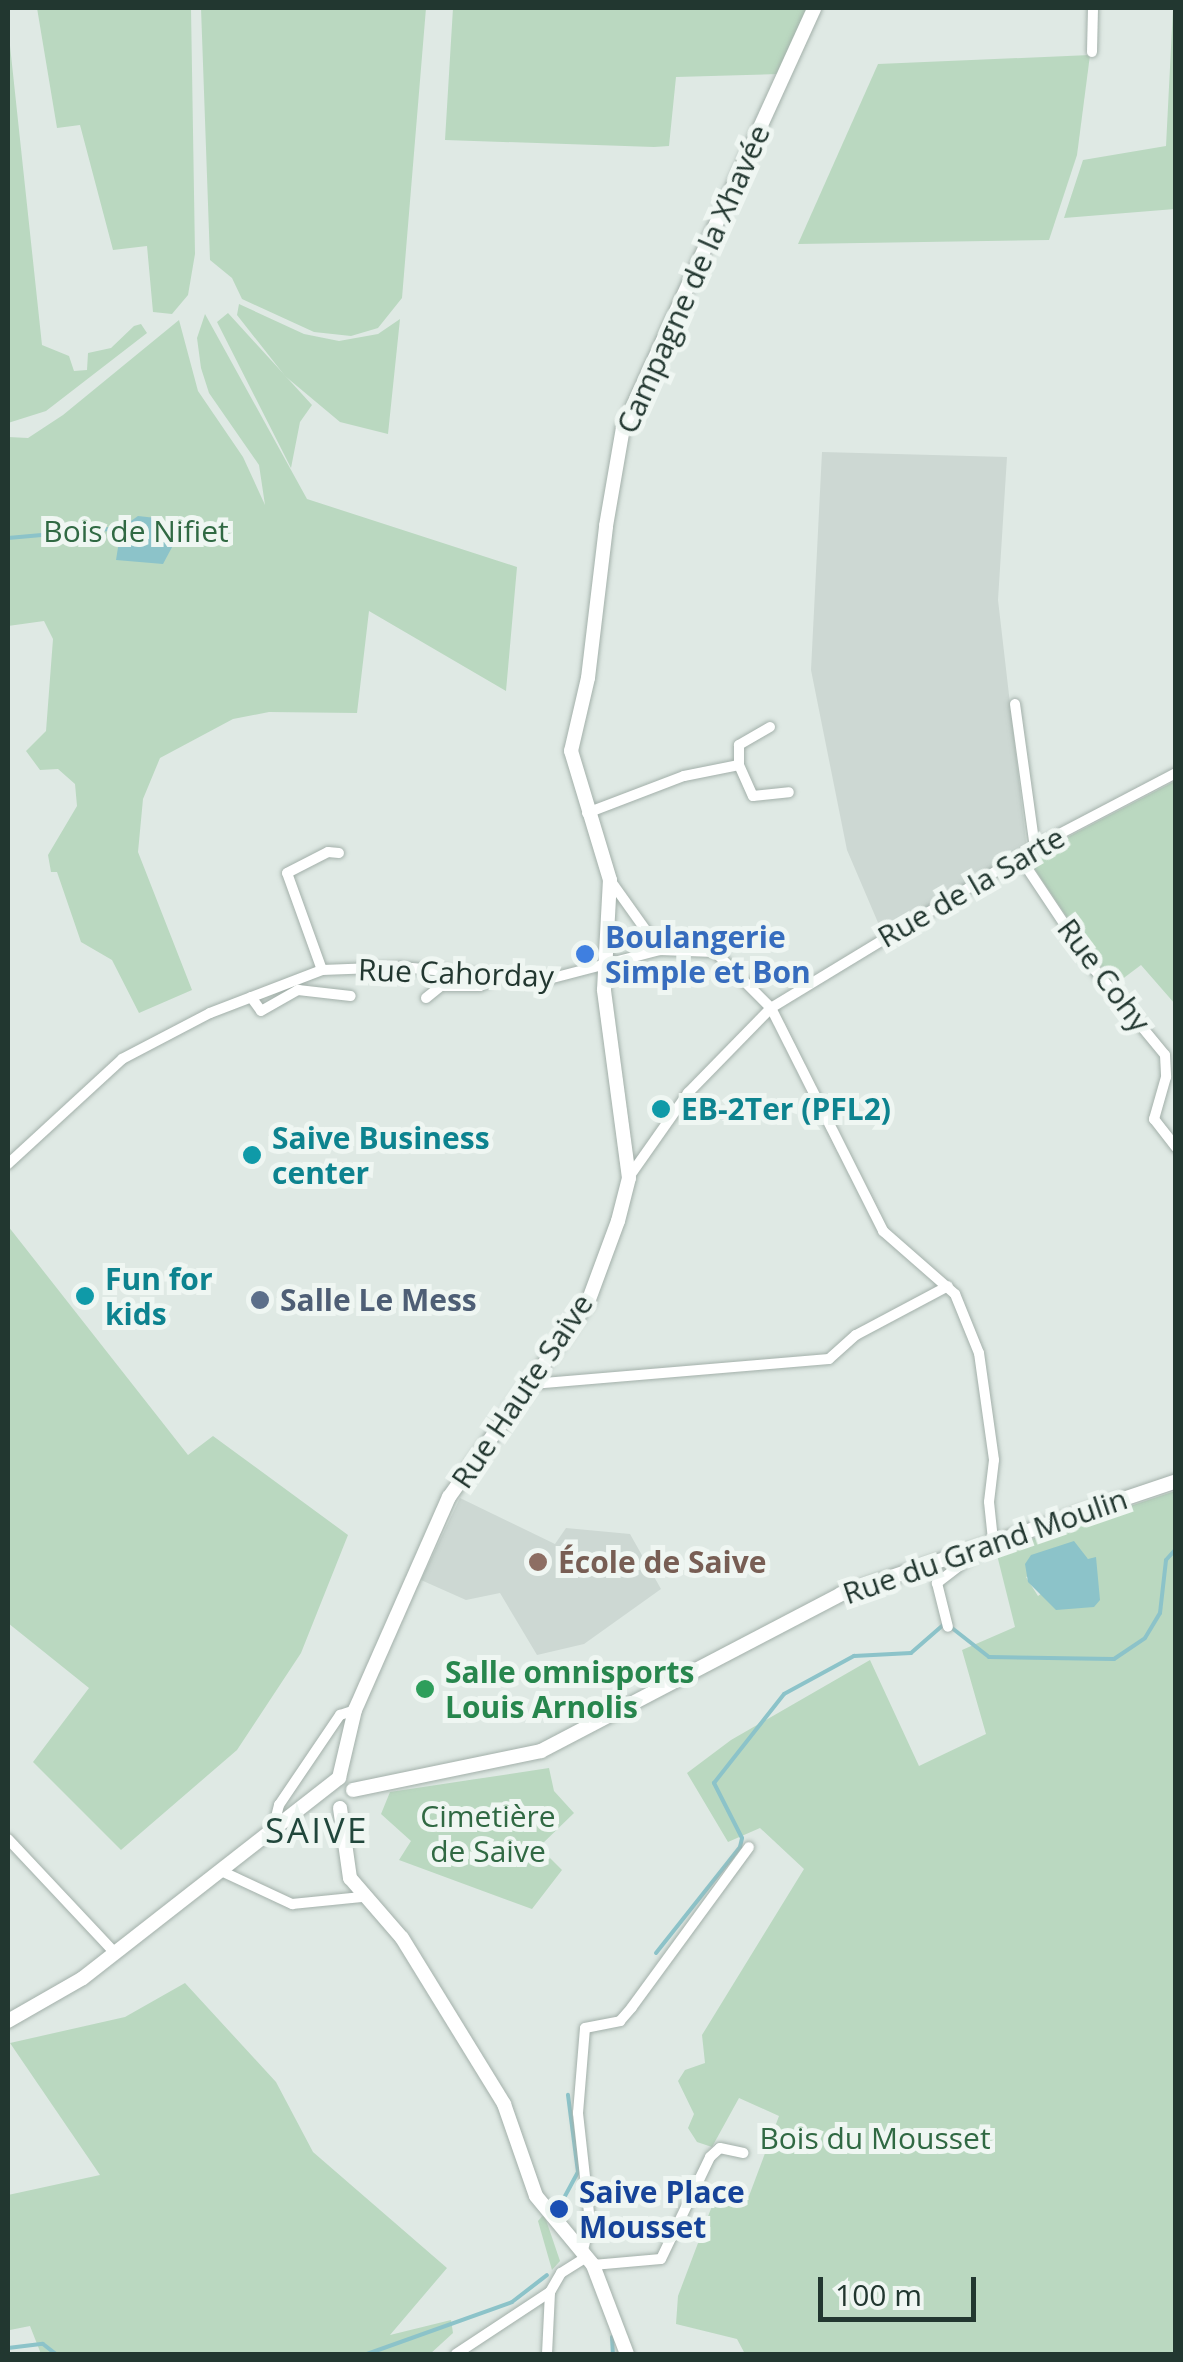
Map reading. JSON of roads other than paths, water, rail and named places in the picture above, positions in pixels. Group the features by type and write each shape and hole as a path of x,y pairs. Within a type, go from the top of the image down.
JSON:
{"street":[{"name":"Campagne de la Xhavée","path":"588,678 623,428 814,8"},
{"path":"1092,52 1093,8"},
{"name":"Rue Haute Saive","path":"588,678 572,752 587,813 610,880 660,950"},
{"path":"1015,704 1035,848"},
{"path":"770,727 740,745 739,765 754,796 789,792"},
{"path":"587,813 684,776 739,765"},
{"name":"Rue de la Sarte","path":"772,1008 1035,848 1176,774"},
{"path":"322,970 287,873 338,853"},
{"name":"Rue Cohy","path":"1021,859 1095,970 1165,1056 1166,1077 1154,1120 1176,1148"},
{"name":"Rue Haute Saive","path":"610,880 604,970 629,1178"},
{"path":"604,970 660,950 715,952 772,1008 884,1231 948,1286 979,1353 994,1448 993,1540 937,1583 947,1624"},
{"name":"Rue Cahorday","path":"8,1164 122,1058 322,970 401,967 545,980 604,970"},
{"path":"426,998 441,986 480,986 501,975"},
{"path":"251,998 261,1011 298,990 351,996"},
{"name":"Rue Haute Saive","path":"339,1778 355,1710 456,1484 588,1302 629,1178 688,1093 772,1008"},
{"path":"532,1384 829,1359 856,1335 948,1286"},
{"name":"Rue du Grand Moulin","path":"353,1790 542,1751 841,1594 1176,1481"},
{"path":"274,1824 279,1805 340,1715 355,1710"},
{"path":"8,2020 114,1953 300,1806 330,1799 353,1790 339,1778 330,1799 344,1860 362,1897 384,1917 504,2104 536,2196 588,2257 627,2354"},
{"path":"8,1839 114,1953"},
{"path":"588,2257 590,2222 578,2113 586,2028 620,2021 749,1847"},
{"path":"219,1870 292,1904 362,1897"},
{"path":"456,2354 550,2292 561,2274 588,2257 661,2259 710,2157 720,2148 743,2152"},
{"path":"547,2354 550,2292"}],"water":[{"path":"138,516 156,518 178,536 163,564 116,560 121,528"},
{"path":"1074,1541 1088,1559 1096,1557 1100,1600 1094,1607 1056,1610 1028,1582 1025,1564 1031,1555"}],"waterway":[{"path":"8,538 121,528"},
{"path":"952,1628 989,1657 1114,1659 1145,1638 1160,1613 1166,1560 1176,1549"},
{"path":"656,1953 740,1847 742,1838 714,1783 784,1694 854,1656 911,1653 943,1625"},
{"path":"558,2209 578,2172 568,2095"},
{"path":"367,2354 512,2302 547,2275"},
{"path":"612,2337 613,2354"},
{"path":"8,2348 43,2344 56,2354"},
{"path":"263,2354 285,2354"}],"place":[{"name":"Boulangerie Simple et Bon","path":"585,954"},
{"name":"EB-2Ter (PFL2)","path":"661,1109"},
{"name":"Saive Business center","path":"252,1155"},
{"name":"Fun for kids","path":"85,1296"},
{"name":"Salle Le Mess","path":"260,1300"},
{"name":"École de Saive","path":"538,1562"},
{"name":"Salle omnisports Louis Arnolis","path":"425,1689"},
{"name":"Saive Place Mousset","path":"559,2209"}],"district":[{"name":"SAIVE","path":"317,1830"}],"park label":[{"name":"Bois de Nifiet","path":"136,531"},
{"name":"Cimetière de Saive","path":"488,1833"},
{"name":"Bois du Mousset","path":"875,2138"}]}
